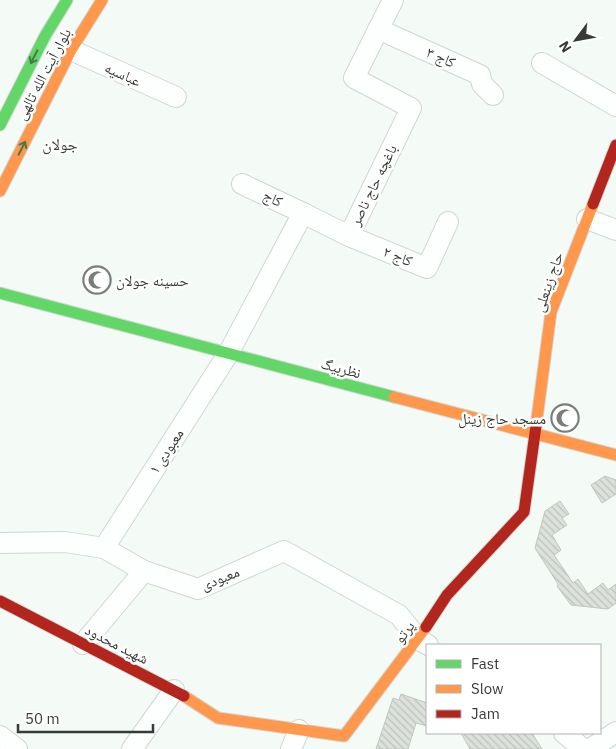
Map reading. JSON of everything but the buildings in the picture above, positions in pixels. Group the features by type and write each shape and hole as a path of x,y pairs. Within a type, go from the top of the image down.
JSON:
{"street":[{"name":"بلوار آیت الله تالهی","path":"0,191 58,43 67,0"},
{"name":"بلوار آیت الله تالهی","path":"3,113 58,43 102,0"},
{"name":"باغچه حاج ناصر","path":"303,213 349,236 411,108 354,78 393,0"},
{"name":"کاج ۳","path":"378,29 480,75 482,84 492,95"},
{"name":"عباسیه","path":"58,43 176,97"},
{"path":"542,63 616,106"},
{"name":"حاج زینعلی","path":"535,434 551,312 616,145"},
{"name":"کاج","path":"242,184 303,213"},
{"path":"228,354 303,213"},
{"path":"587,219 616,230"},
{"name":"کاج ۲","path":"349,236 427,268 448,222"},
{"name":"نظربیگ","path":"0,293 616,455"},
{"name":"معبودی ۱","path":"104,548 228,354"},
{"name":"پرتو","path":"218,718 344,736 424,642 447,595 524,512 535,434"},
{"name":"معبودی","path":"0,543 65,542 104,548 144,571 198,589 284,551 399,615 424,642"},
{"path":"83,644 144,571"},
{"name":"شهید محدود","path":"0,601 174,690 218,718"},
{"path":"132,749 174,690"},
{"path":"291,749 299,730"},
{"path":"590,749 616,732"},
{"path":"565,734 583,749"},
{"path":"0,736 17,749"}],"traffic: fast":[{"path":"0,125 45,36 67,0"},
{"path":"0,293 394,397"}],"traffic: slow":[{"path":"0,191 71,50 102,0"},
{"path":"536,426 551,312 593,204"},
{"path":"394,397 616,455"},
{"path":"184,696 218,718 344,736 426,627"}],"traffic: jam":[{"path":"593,204 616,145"},
{"path":"426,627 447,595 524,512 536,426"},
{"path":"0,601 184,696"}],"place":[{"name":"حسینه جولان","path":"97,280"},
{"name":"مسجد حاج زینل","path":"565,418"}],"district":[{"name":"جولان","path":"60,144"}]}
